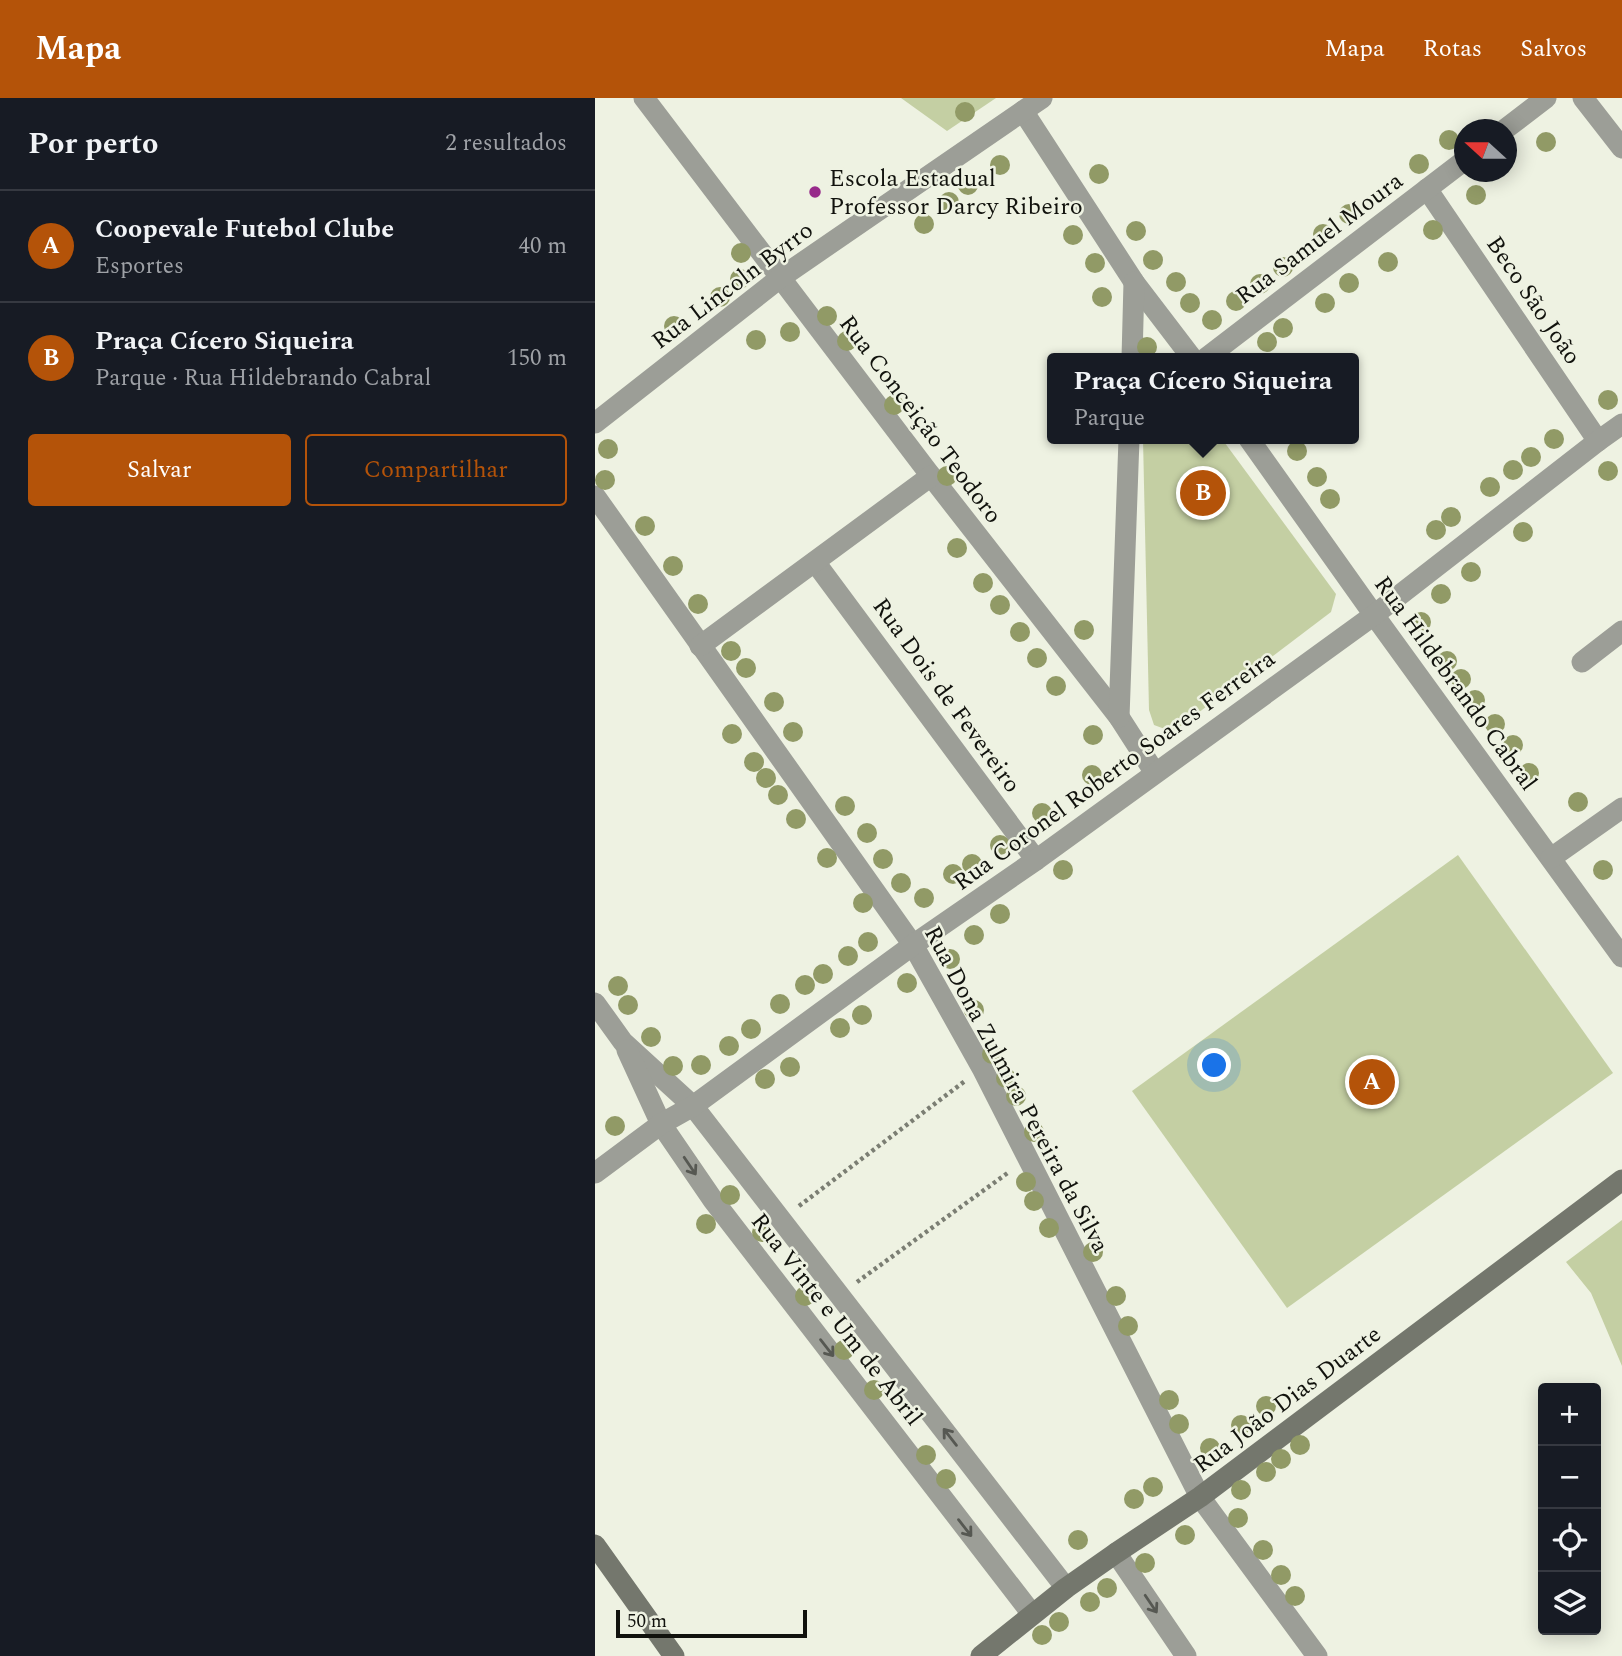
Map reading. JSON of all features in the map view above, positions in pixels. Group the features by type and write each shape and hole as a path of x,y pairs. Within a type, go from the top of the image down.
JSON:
{"street":[{"name":"Rua Conceição Teodoro","path":"645,98 931,476 1119,717 1155,773"},
{"name":"Rua Lincoln Byrro","path":"595,423 780,278 1042,98"},
{"path":"1517,120 1546,98"},
{"path":"1583,98 1622,148"},
{"path":"1023,111 1134,282 1188,353"},
{"name":"Rua Samuel Moura","path":"1213,353 1454,168"},
{"name":"Beco São João","path":"1427,189 1598,441"},
{"path":"1132,353 1134,282"},
{"name":"Rua Coronel Roberto Soares Ferreira","path":"595,1173 661,1124 693,1106 1374,615 1622,424"},
{"path":"1119,717 1129,444"},
{"name":"Rua Hildebrando Cabral","path":"1253,444 1622,957"},
{"path":"700,646 931,476"},
{"name":"Rua Dona Zulmira Pereira da Silva","path":"595,496 913,945 982,1068 1200,1497 1317,1656"},
{"name":"Rua Dois de Fevereiro","path":"815,562 1036,860"},
{"path":"1582,662 1622,631"},
{"path":"1551,858 1622,808"},
{"name":"Rua Vinte e Um de Abril","path":"595,1003 623,1042 661,1124 713,1200 1031,1614"},
{"name":"Rua Vinte e Um de Abril","path":"623,1042 693,1106 1066,1588"},
{"name":"Rua João Dias Duarte","path":"981,1656 1066,1588 1200,1497 1622,1180"},
{"path":"595,1545 674,1656"},
{"path":"1116,1553 1186,1656"}],"path":[{"path":"781,1219 982,1068"},
{"path":"840,1294 1028,1159"}],"green space":[{"path":"901,98 996,98 947,131"},
{"path":"1143,444 1226,444 1336,594 1331,612 1173,732 1154,725 1149,710"},
{"path":"1458,855 1613,1073 1287,1308 1132,1091"},
{"path":"1622,1220 1622,1366 1591,1293 1566,1262"}],"place":[{"name":"Escola Estadual Professor Darcy Ribeiro","path":"815,192"},
{"name":"Praça Cícero Siqueira","path":"1203,493"},
{"name":"Coopevale Futebol Clube","path":"1372,1082"}]}
